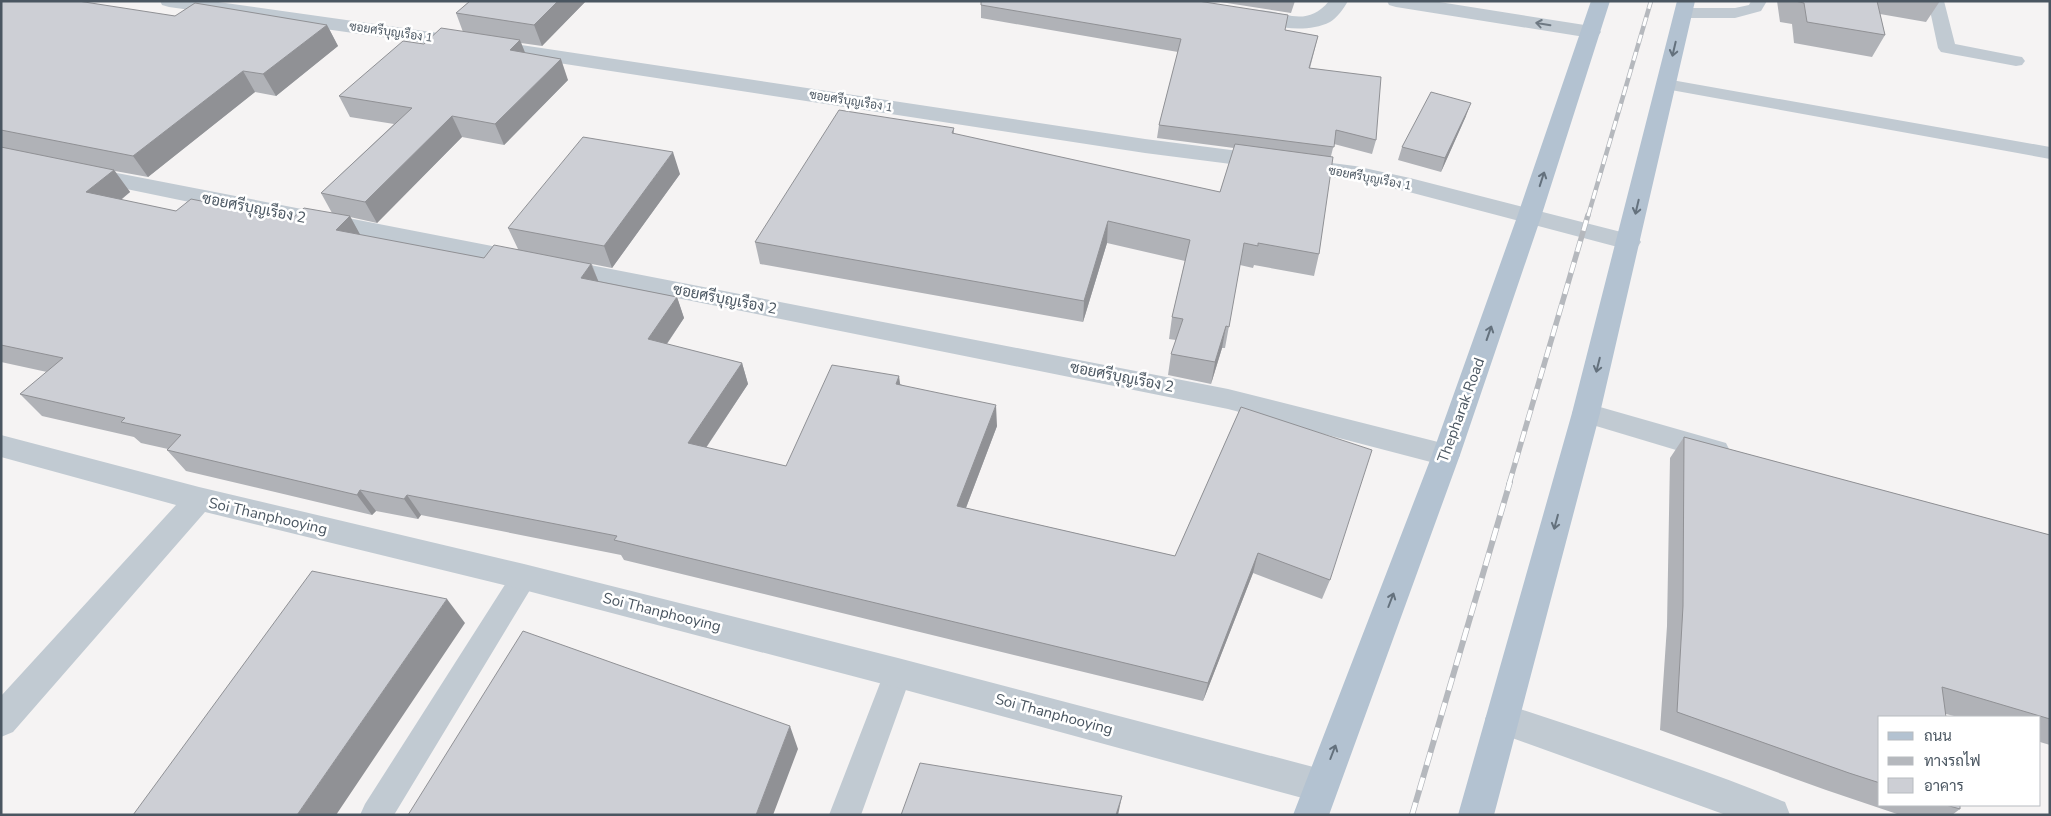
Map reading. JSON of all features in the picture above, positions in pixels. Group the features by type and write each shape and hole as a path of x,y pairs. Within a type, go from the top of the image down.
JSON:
{"main road":[{"path":"1476,815 1586,413 1684,7"},
{"name":"Thepharak Road","path":"1311,815 1446,455 1596,17"}],"street":[{"name":"ซอยศรีบุญเรือง 1","path":"169,1 500,48 1136,144 1356,173 1410,185 1628,242"},
{"path":"1230,12 1299,22 1311,21 1324,18 1339,1"},
{"path":"1396,1 1596,17"},
{"path":"1490,1 1596,17"},
{"name":"ซอยศรีบุญเรือง 2","path":"59,169 389,236 618,278 1228,398 1446,455"},
{"path":"1586,413 1743,459"},
{"name":"Soi Thanphooying","path":"1,446 199,499 524,576 1321,786"},
{"path":"1,721 199,499"},
{"path":"1502,719 1703,788 1772,815"}],"lane":[{"path":"1684,7 1735,13 1755,8 1759,1"},
{"path":"1936,1 1947,48 2016,61"},
{"path":"1666,84 2050,153"},
{"path":"376,815 524,576"},
{"path":"845,815 898,673"}],"building":[{"path":"1,1 78,1 175,16 195,3 327,25 263,74 243,71 133,156 1,130"},
{"path":"470,1 558,1 534,25 456,13"},
{"path":"981,1 1198,1 1288,15 1285,30 1318,36 1309,68 1381,77 1376,140 1336,130 1334,147 1159,125 1181,39 981,5"},
{"path":"1795,1 1877,1 1885,35 1807,22 1804,3"},
{"path":"441,28 520,40 510,50 561,59 495,124 452,116 365,202 321,193 412,108 339,96 403,41 424,44"},
{"path":"1431,92 1471,103 1445,158 1402,147"},
{"path":"839,110 954,128 952,133 1220,192 1235,144 1333,157 1319,254 1258,243 1258,246 1244,243 1229,327 1226,326 1215,362 1171,354 1183,319 1172,317 1190,240 1108,221 1084,301 755,242"},
{"path":"583,137 673,152 604,246 508,228"},
{"path":"1,147 114,170 86,192 176,211 191,199 292,219 304,208 350,216 336,230 484,258 494,245 591,264 581,278 677,297 648,339 742,363 688,443 786,466 832,365 899,376 896,384 996,405 957,506 1175,556 1241,407 1372,450 1330,580 1258,553 1208,683 614,540 617,536 407,495 404,499 360,490 357,495 167,450 181,435 121,422 125,418 20,394 63,358 1,345"},
{"path":"1684,437 2050,535 2050,719 1942,687 1946,716 1878,716 1878,782 1677,712 1683,606"},
{"path":"312,571 447,599 297,815 133,815"},
{"path":"523,631 790,726 756,815 408,815"},
{"path":"920,763 1122,796 1116,815 901,815"},
{"path":"1950,806 1960,806 1960,809"}],"railway":[{"path":"1588,216 1651,1"},
{"path":"1509,484 1588,215"},
{"path":"1412,815 1510,482"}]}
